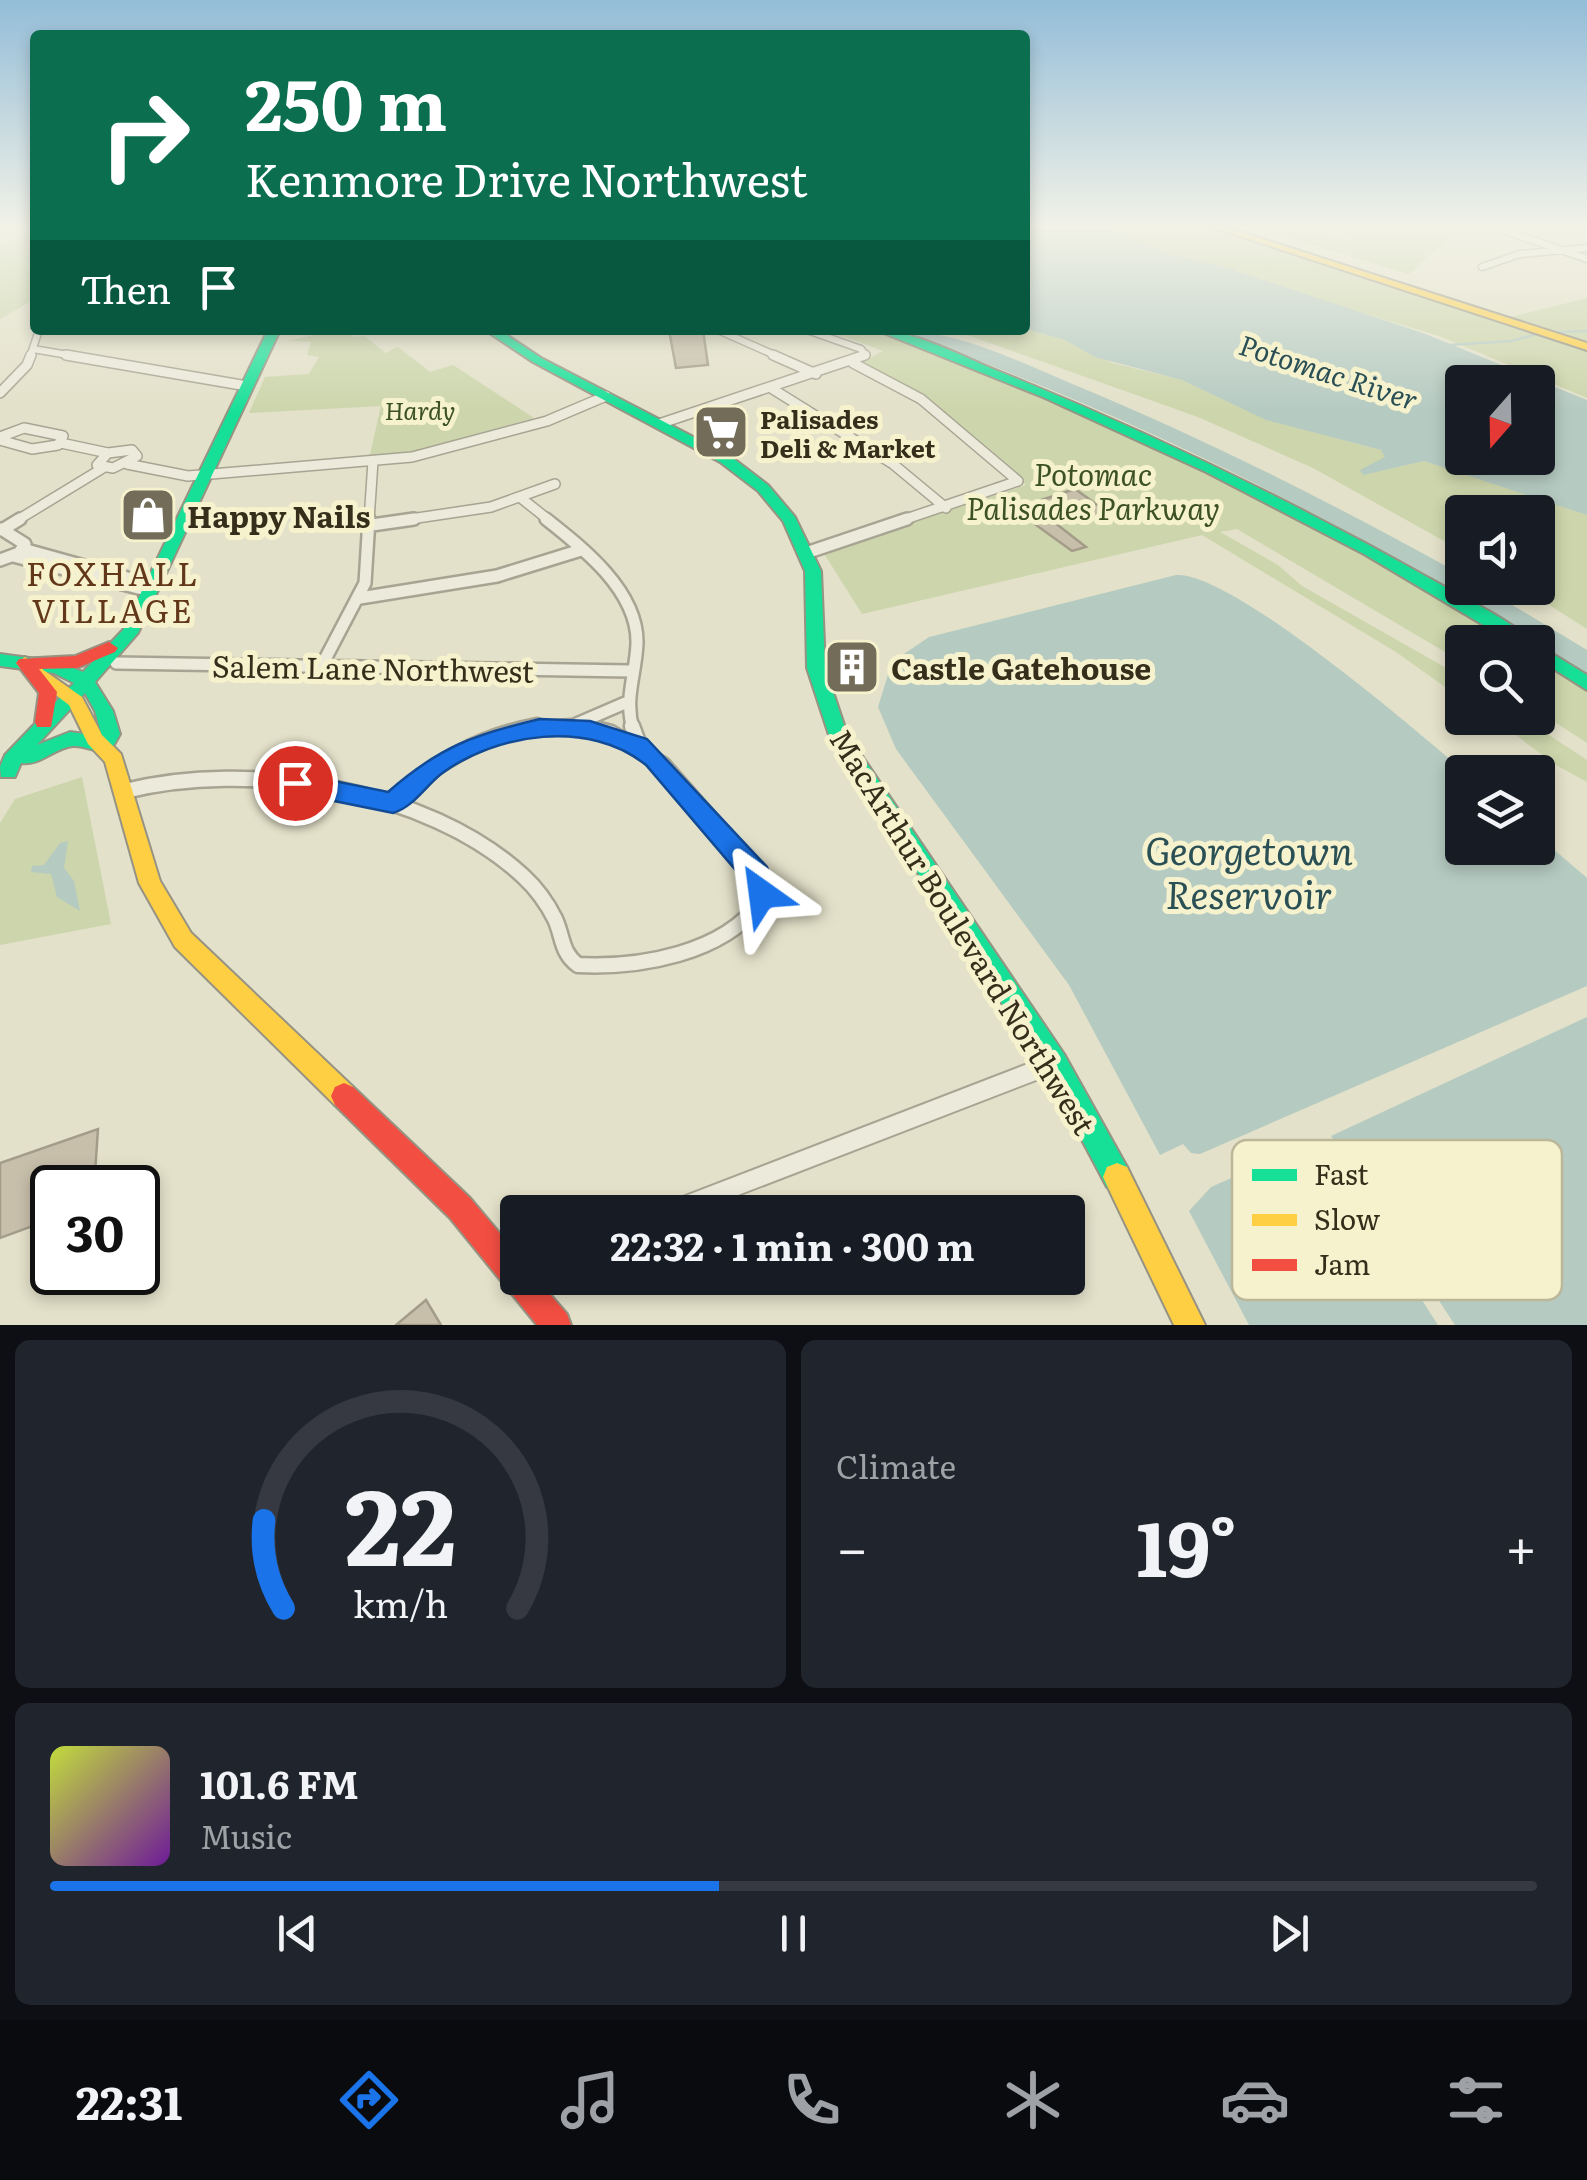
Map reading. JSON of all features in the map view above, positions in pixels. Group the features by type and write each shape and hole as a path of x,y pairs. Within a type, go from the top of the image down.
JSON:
{"main road":[{"path":"1418,289 1498,314"},
{"path":"1425,289 1587,345"},
{"path":"3,777 26,758 130,633 272,335"},
{"name":"MacArthur Boulevard Northwest","path":"500,335 725,458 757,482 790,520 806,552 816,592 817,677 838,736 1055,1063 1190,1325"},
{"path":"895,335 1027,384 1253,488 1494,625"},
{"path":"91,682 116,663 130,645 130,633"},
{"path":"25,663 86,660 130,633"},
{"path":"0,660 57,666 91,682 108,712 111,734 104,744"},
{"path":"25,663 76,698 95,739 104,744 125,791 154,895 188,947 460,1208 500,1254"},
{"path":"25,663 28,672 44,682 50,699 41,729"},
{"path":"1555,663 1587,684"},
{"path":"3,777 6,768 41,729 76,698"},
{"path":"26,758 70,739 104,744"},
{"path":"534,1295 556,1325"}],"street":[{"path":"0,393 25,368 38,335"},
{"path":"729,335 816,374"},
{"path":"660,424 865,355 861,349 821,335"},
{"path":"34,348 247,386"},
{"path":"806,552 1014,485 1016,478 921,399 853,362"},
{"path":"770,388 893,464 946,508"},
{"path":"2,434 32,449 57,445 178,476 423,455 546,422 606,396"},
{"path":"2,434 30,428 59,434 57,445"},
{"path":"1,530 104,460 132,450 136,452 130,462"},
{"path":"322,665 360,598 367,575 373,461"},
{"path":"372,525 470,511 521,498 555,484"},
{"path":"521,498 581,550 619,590 632,614 637,640 625,703 638,746"},
{"path":"1,530 23,540 18,553"},
{"path":"360,598 512,572 581,550"},
{"path":"0,560 18,553 152,588"},
{"name":"Salem Lane Northwest","path":"116,663 630,671"},
{"path":"393,803 434,766 477,743 522,730 570,726 596,719 625,703"},
{"path":"125,791 166,782 267,781 340,789 393,803 458,831 511,865 548,908 568,959 578,965 596,966 658,956 737,930 753,918 762,898 757,875 665,769 638,746 570,726"},
{"path":"713,1195 1055,1063"}],"green space":[{"path":"0,289 30,289 30,302 0,319"},
{"path":"1284,289 1403,289 1495,321 1587,298 1587,398 1555,385 1555,365 1509,365 1442,337"},
{"path":"1030,330 1065,340 1113,363 1182,380 1267,420 1381,450 1386,454 1379,471 1424,461 1445,465 1445,475 1472,475 1530,495 1445,495 1445,542 1313,468 1198,417 967,335 1030,335"},
{"name":"Hardy","path":"314,335 365,336 385,353 398,347 430,372 453,365 534,418 415,451 370,455 381,406 249,413 265,377 309,374 319,357 307,355 311,342 288,341"},
{"name":"Potomac Palisades Parkway","path":"840,335 889,335 973,365 1173,453 1415,580 1445,599 1445,605 1455,605 1487,625 1445,625 1445,652 1237,529 1220,532 1278,565 1302,586 1445,667 1445,687 1396,652 1202,535 862,614 823,552 1026,485 922,394 862,362 883,351"},
{"path":"1555,504 1587,515 1587,629 1550,605 1555,605"},
{"path":"1555,669 1587,691 1587,743 1555,722"},
{"path":"1516,735 1549,735 1587,760 1587,782 1555,764 1555,755 1543,755"},
{"path":"82,777 111,924 0,945 0,823 15,799"}],"water":[{"name":"Potomac River","path":"1030,289 1290,289 1423,333 1501,365 1445,365 1445,468 1424,461 1363,475 1360,470 1385,457 1381,450 1266,420 1182,380 1095,357 1065,340 1030,330"},
{"path":"909,335 940,335 1007,356 1269,473 1445,566 1445,587 1252,482 1076,401"},
{"path":"1555,387 1587,400 1587,515 1555,504 1555,495 1527,495 1466,475 1555,475"},
{"name":"Georgetown Reservoir","path":"1176,575 1202,581 1238,598 1324,657 1445,755 1445,865 1555,865 1555,851 1587,878 1587,986 1200,1154 1191,1153 1183,1144 1160,1155 1069,985 896,749 878,707 892,662 929,637"},
{"path":"1475,605 1512,605 1545,625 1508,625"},
{"path":"1555,631 1587,650 1587,675 1555,655"},
{"path":"68,841 64,868 74,881 80,911 57,897 51,874 31,872 32,866 44,865 60,843"},
{"path":"1587,1017 1587,1325 1455,1325 1439,1300 1562,1300 1562,1140 1334,1140 1331,1136"},
{"path":"1232,1178 1232,1293 1189,1211 1211,1187"},
{"path":"1236,1300 1422,1300 1438,1325 1249,1325"}],"building":[{"path":"670,335 704,335 708,365 676,368"},
{"path":"1075,489 1113,516 1100,520 1073,501 1041,512 1086,547 1072,551 1014,509"},
{"name":"Castle Gatehouse","path":"837,657 866,657 867,678 842,677 835,683"},
{"path":"98,1129 96,1165 30,1165 30,1227 0,1238 0,1163"},
{"path":"426,1300 441,1325 396,1325"}],"waterway":[{"path":"1557,332 1587,331"},
{"path":"1449,345 1511,341 1537,334"}],"traffic: fast":[{"path":"8,772 12,760 130,633 272,335"},
{"path":"499,335 537,360 725,459 763,488 790,520 813,571 816,668 838,735 1055,1063 1117,1177"},
{"path":"895,335 1049,396 1211,469 1369,551 1496,625"},
{"path":"0,660 58,668 85,682 104,711 111,734 104,744"},
{"path":"1555,662 1587,684"},
{"path":"26,758 70,739 104,744"}],"traffic: slow":[{"path":"1408,289 1587,347"},
{"path":"25,663 76,701 95,739 114,759 150,883 183,940 344,1096"},
{"path":"1117,1177 1190,1325"}],"traffic: jam":[{"path":"44,722 48,692 25,663 77,662 109,648"},
{"path":"344,1096 460,1208 556,1325"}],"place":[{"name":"Palisades Deli & Market","path":"721,432"},
{"name":"Happy Nails","path":"148,515"},
{"name":"Castle Gatehouse","path":"852,667"}],"district":[{"name":"FOXHALL VILLAGE","path":"113,590"}],"route":[{"path":"295,783 340,789 393,803 434,766 477,743 540,727 590,730 638,746 665,769 757,875 762,894"}]}
